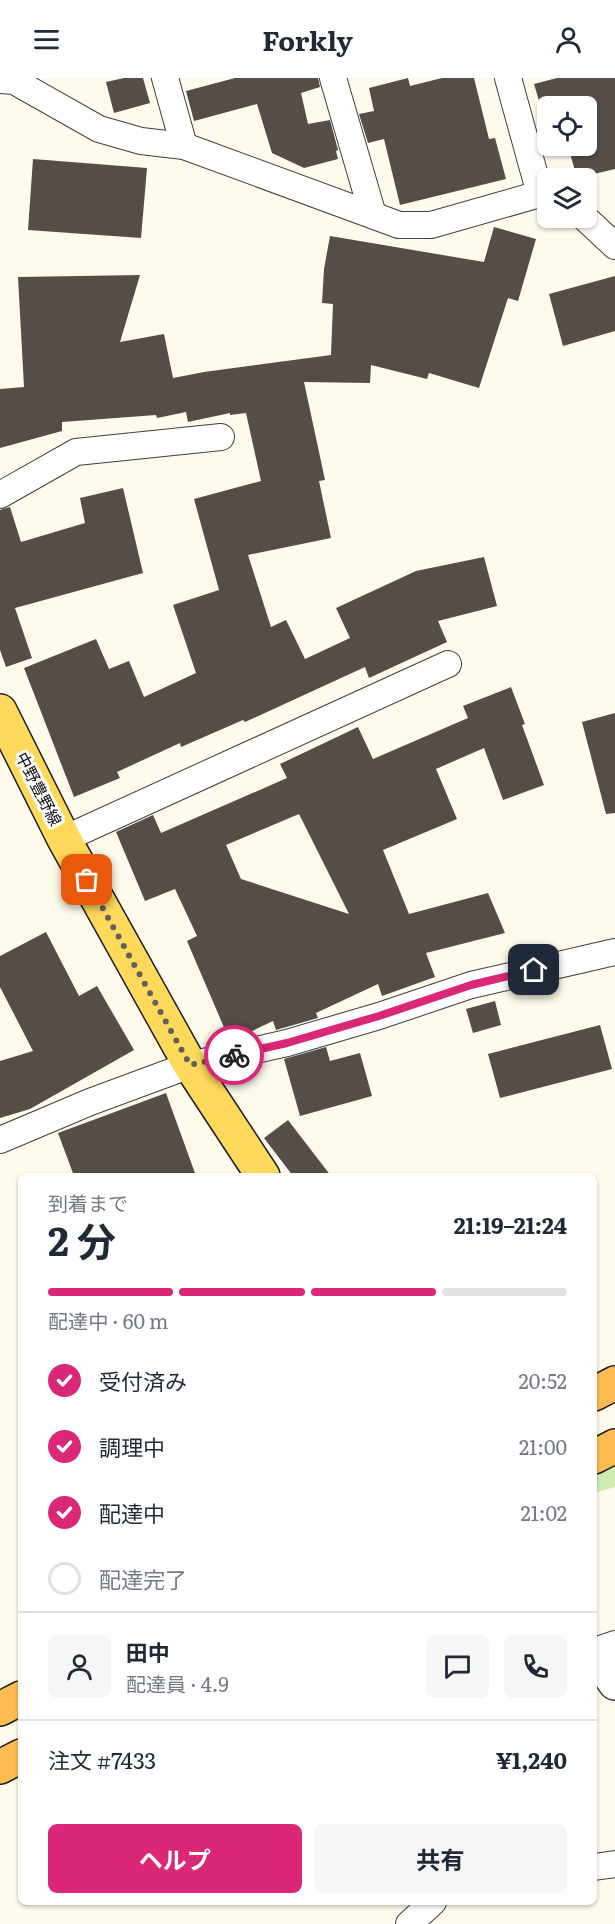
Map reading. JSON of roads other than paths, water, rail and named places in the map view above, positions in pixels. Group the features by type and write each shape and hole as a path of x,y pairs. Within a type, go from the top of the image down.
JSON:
{"highway":[{"path":"597,1392 615,1383"},
{"path":"597,1455 615,1446"},
{"path":"0,1709 18,1700"},
{"path":"0,1767 18,1758"}],"main road":[{"name":"中野豊野線","path":"0,711 64,839 190,1065 261,1173"}],"street":[{"path":"165,78 184,146"},
{"path":"333,78 373,215"},
{"path":"508,78 537,173"},
{"path":"0,80 14,81 99,129 141,141 184,146 399,225 431,225 537,198"},
{"path":"596,228 615,246"},
{"path":"0,495 76,452 221,437"},
{"path":"64,839 448,664"},
{"path":"0,1140 90,1102 190,1065 321,1033 471,985 615,952"},
{"path":"597,1651 615,1644"},
{"path":"597,1656 615,1683"},
{"path":"597,1867 615,1864"},
{"path":"409,1924 430,1905"}]}
